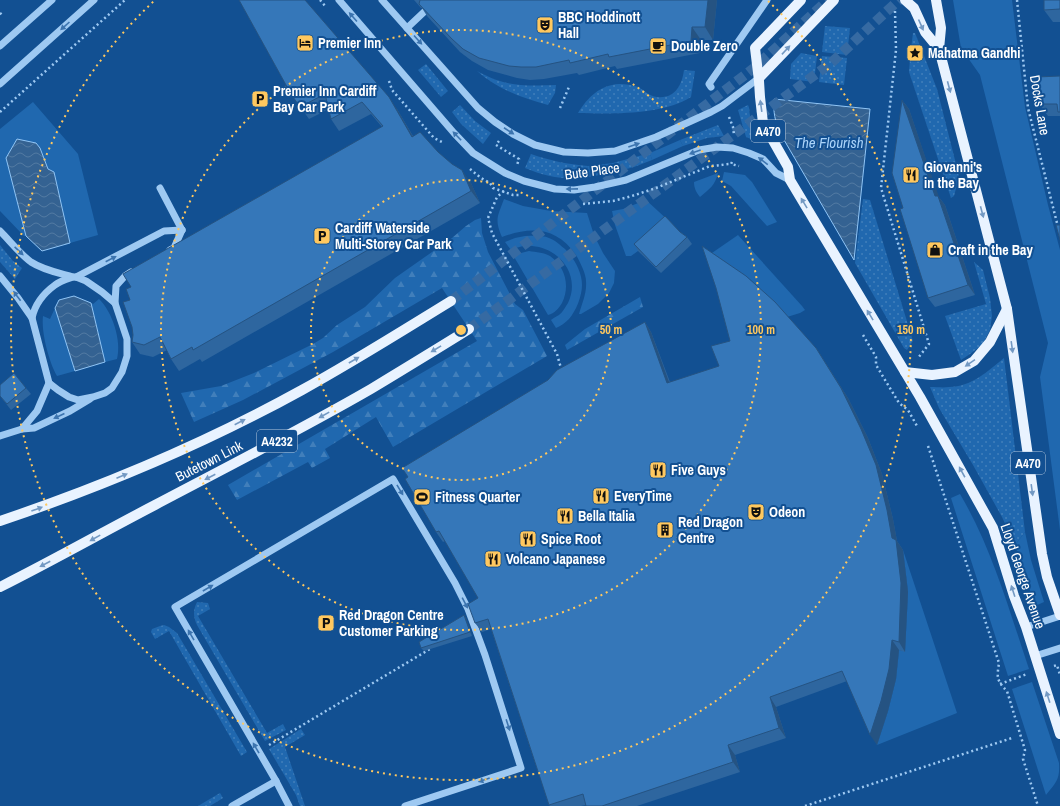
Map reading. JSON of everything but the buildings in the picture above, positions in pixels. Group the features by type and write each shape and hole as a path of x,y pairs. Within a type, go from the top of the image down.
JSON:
{"main road":[{"path":"759,78 755,48 801,0"},
{"path":"759,78 834,0"},
{"name":"A470","path":"905,0 914,8 925,32 939,49 1007,309"},
{"path":"936,0 941,28 939,49"},
{"name":"A470","path":"759,78 763,123 788,167 790,180 905,372"},
{"name":"Butetown Link","path":"0,521 86,491 172,455 225,430 303,390 451,301"},
{"path":"905,372 932,375 955,372 974,361 990,342 1007,309"},
{"name":"Lloyd George Avenue","path":"1007,309 1040,548 1047,577 1060,616"},
{"name":"Butetown Link","path":"0,587 322,417 469,329"},
{"name":"Lloyd George Avenue","path":"905,372 993,528 1060,734"}],"street":[{"path":"0,46 52,0"},
{"path":"0,84 94,0"},
{"name":"Bute Place","path":"339,0 473,153 505,173 524,181 555,189 574,190 595,187 626,180 699,150 717,147 733,148 749,152 763,159 776,173 790,180"},
{"name":"Bute Place","path":"382,0 478,108 513,134 535,145 564,152 588,153 615,151 656,137 722,106 759,78"},
{"path":"711,87 709,84 767,0"},
{"path":"407,28 424,12"},
{"path":"160,188 182,230"},
{"path":"163,254 174,248 182,230"},
{"path":"32,318 34,309 42,296 56,284 74,277 164,231 182,230"},
{"path":"0,231 31,261 41,267 86,281 115,303"},
{"path":"0,276 32,318 49,382 69,397 78,400 105,393 112,388 122,372 128,356 127,339 115,303 116,286 125,276 136,270"},
{"path":"22,429 37,411 49,382"},
{"path":"0,436 22,429 34,428 70,411 93,397"},
{"path":"289,806 276,781 174,607 393,479 455,583 474,622 521,768 405,806"},
{"path":"1026,628 1060,616"},
{"path":"1035,656 1060,648"},
{"path":"232,806 276,781"}],"path":[{"path":"0,112 125,0"},
{"name":"Docks Lane","path":"1017,0 1028,108 1058,227"},
{"path":"895,11 896,50 881,188 929,344 917,359"},
{"path":"560,108 569,87"},
{"path":"392,90 434,138"},
{"path":"728,116 733,127 734,138"},
{"path":"499,140 496,145 519,159 517,165"},
{"path":"718,166 731,164"},
{"path":"739,166 745,165"},
{"path":"507,186 497,197 488,218 492,233 558,354 562,373"},
{"path":"494,188 513,196"},
{"path":"861,332 876,357 876,366 899,403 908,410 919,429"},
{"path":"926,442 999,663 997,676 1000,684 1007,691 1025,750 1023,759 1038,806"},
{"path":"267,746 431,648"},
{"path":"1000,684 1029,674"},
{"path":"805,806 1012,738"}],"green space":[{"path":"953,0 1012,0 1025,107 1060,250 1060,530 1040,377 1048,343 980,75 961,48"},
{"path":"825,26 850,28 847,55 822,52"},
{"path":"913,33 915,33 937,89 957,168 959,177 954,196 951,198 909,72 910,59 921,56 919,47 911,49"},
{"path":"801,53 817,56 814,82 790,79 791,64"},
{"path":"822,56 847,58 844,85 819,82"},
{"path":"426,64 448,91 441,97 418,70"},
{"path":"684,70 695,71 691,97 679,103 666,107 636,112 578,113 590,97 600,89 612,85 621,84 638,87 657,97 669,96 679,86"},
{"path":"477,71 506,83 524,85 556,85 555,93 548,105 519,96 501,88"},
{"path":"33,102 78,154 98,235 70,243 54,172 48,169 40,148 6,158 26,236 24,236 0,211 0,129"},
{"path":"460,105 475,121 491,133 483,144 461,124 452,112"},
{"path":"748,105 754,139 746,137 738,110"},
{"path":"718,125 724,136 707,138 683,146 680,140"},
{"path":"680,140 683,146 652,160 650,153"},
{"path":"650,153 652,160 615,172 613,163"},
{"path":"531,154 559,162 588,166 584,178 554,177 525,168"},
{"path":"613,163 615,172 584,178 588,166"},
{"path":"724,172 745,175 752,182 777,222 767,226 731,186 722,181"},
{"path":"718,173 713,184 700,197 694,186 694,182"},
{"path":"504,199 523,206 551,211 587,213 594,235 603,253 615,271 614,283 609,293 598,304 579,314 586,290 585,275 576,255 569,246 560,239 543,231 533,230 513,233 502,237 498,226 498,218"},
{"path":"863,199 870,200 913,341 907,350 904,348 855,263"},
{"path":"646,200 670,222 638,251 631,256 626,256 615,225 612,211 623,209"},
{"path":"481,218 482,233 488,252 515,304 523,310 547,356 393,447 376,417 325,449 330,458 312,468 308,462 237,500 228,485 477,341 442,288 333,352 243,400 194,422 181,393 221,386 254,373 313,344 323,338 337,325 365,307 395,278 452,238 466,226"},
{"path":"738,235 805,310 787,317 709,255"},
{"path":"525,236 543,236 553,240 565,249 579,270 582,285 578,303 569,319 556,328 551,320 563,311 568,303 572,283 570,274 559,258 551,252 542,248 529,246 521,246 511,250 505,242"},
{"path":"0,245 13,261 22,268 15,279 0,262"},
{"path":"529,251 543,253 550,256 563,271 566,290 562,303 553,313 548,315 513,255"},
{"path":"974,262 983,270 990,298 992,316 990,330 982,345 961,360 945,316 986,304"},
{"path":"640,297 643,307 567,350 565,345 585,329"},
{"path":"99,299 104,304 112,319 118,344 117,359 105,362 91,303 93,304"},
{"path":"55,308 75,371 57,376 46,347 43,330 43,316 50,319"},
{"path":"1004,358 1025,532 1015,545 1002,517 939,408 930,387 947,387 965,384 979,377"},
{"path":"960,494 991,558 1029,669 1008,676 951,498"},
{"path":"1025,532 1031,560 1044,602 1035,606 1015,545"},
{"path":"903,550 957,713 877,745 896,679 899,650 905,651 908,592"},
{"path":"197,602 208,603 210,609 198,616 267,733 283,724 286,730 265,741 197,625 194,613"},
{"path":"164,625 177,633 247,752 241,756 169,631 155,639 151,632 152,629"},
{"path":"1032,682 1059,763 1057,780 1046,795 1012,689"},
{"path":"301,729 305,735 285,747 305,806 300,806 296,795 269,749"},
{"path":"220,793 223,798 210,806 198,806"}],"water":[{"name":"The Flourish","path":"774,99 870,109 854,260 780,133 775,116"},
{"path":"17,139 36,143 40,148 48,169 54,172 70,243 42,251 26,236 6,158"},
{"path":"74,296 91,303 105,362 75,371 55,308 59,300"}],"tunnel":[{"path":"451,301 754,68 828,0"},
{"path":"469,329 831,63 899,0"}],"place":[{"name":"BBC Hoddinott Hall","path":"545,25"},
{"name":"Premier Inn","path":"305,43"},
{"name":"Double Zero","path":"658,46"},
{"name":"Mahatma Gandhi","path":"915,53"},
{"name":"Premier Inn Cardiff Bay Car Park","path":"260,99"},
{"name":"Giovanni's in the Bay","path":"911,175"},
{"name":"Cardiff Waterside Multi-Storey Car Park","path":"322,236"},
{"name":"Craft in the Bay","path":"935,250"},
{"name":"Five Guys","path":"658,470"},
{"name":"EveryTime","path":"601,496"},
{"name":"Fitness Quarter","path":"422,497"},
{"name":"Odeon","path":"756,512"},
{"name":"Bella Italia","path":"565,516"},
{"name":"Red Dragon Centre","path":"665,530"},
{"name":"Spice Root","path":"528,539"},
{"name":"Volcano Japanese","path":"493,559"},
{"name":"Red Dragon Centre Customer Parking","path":"326,623"}]}
